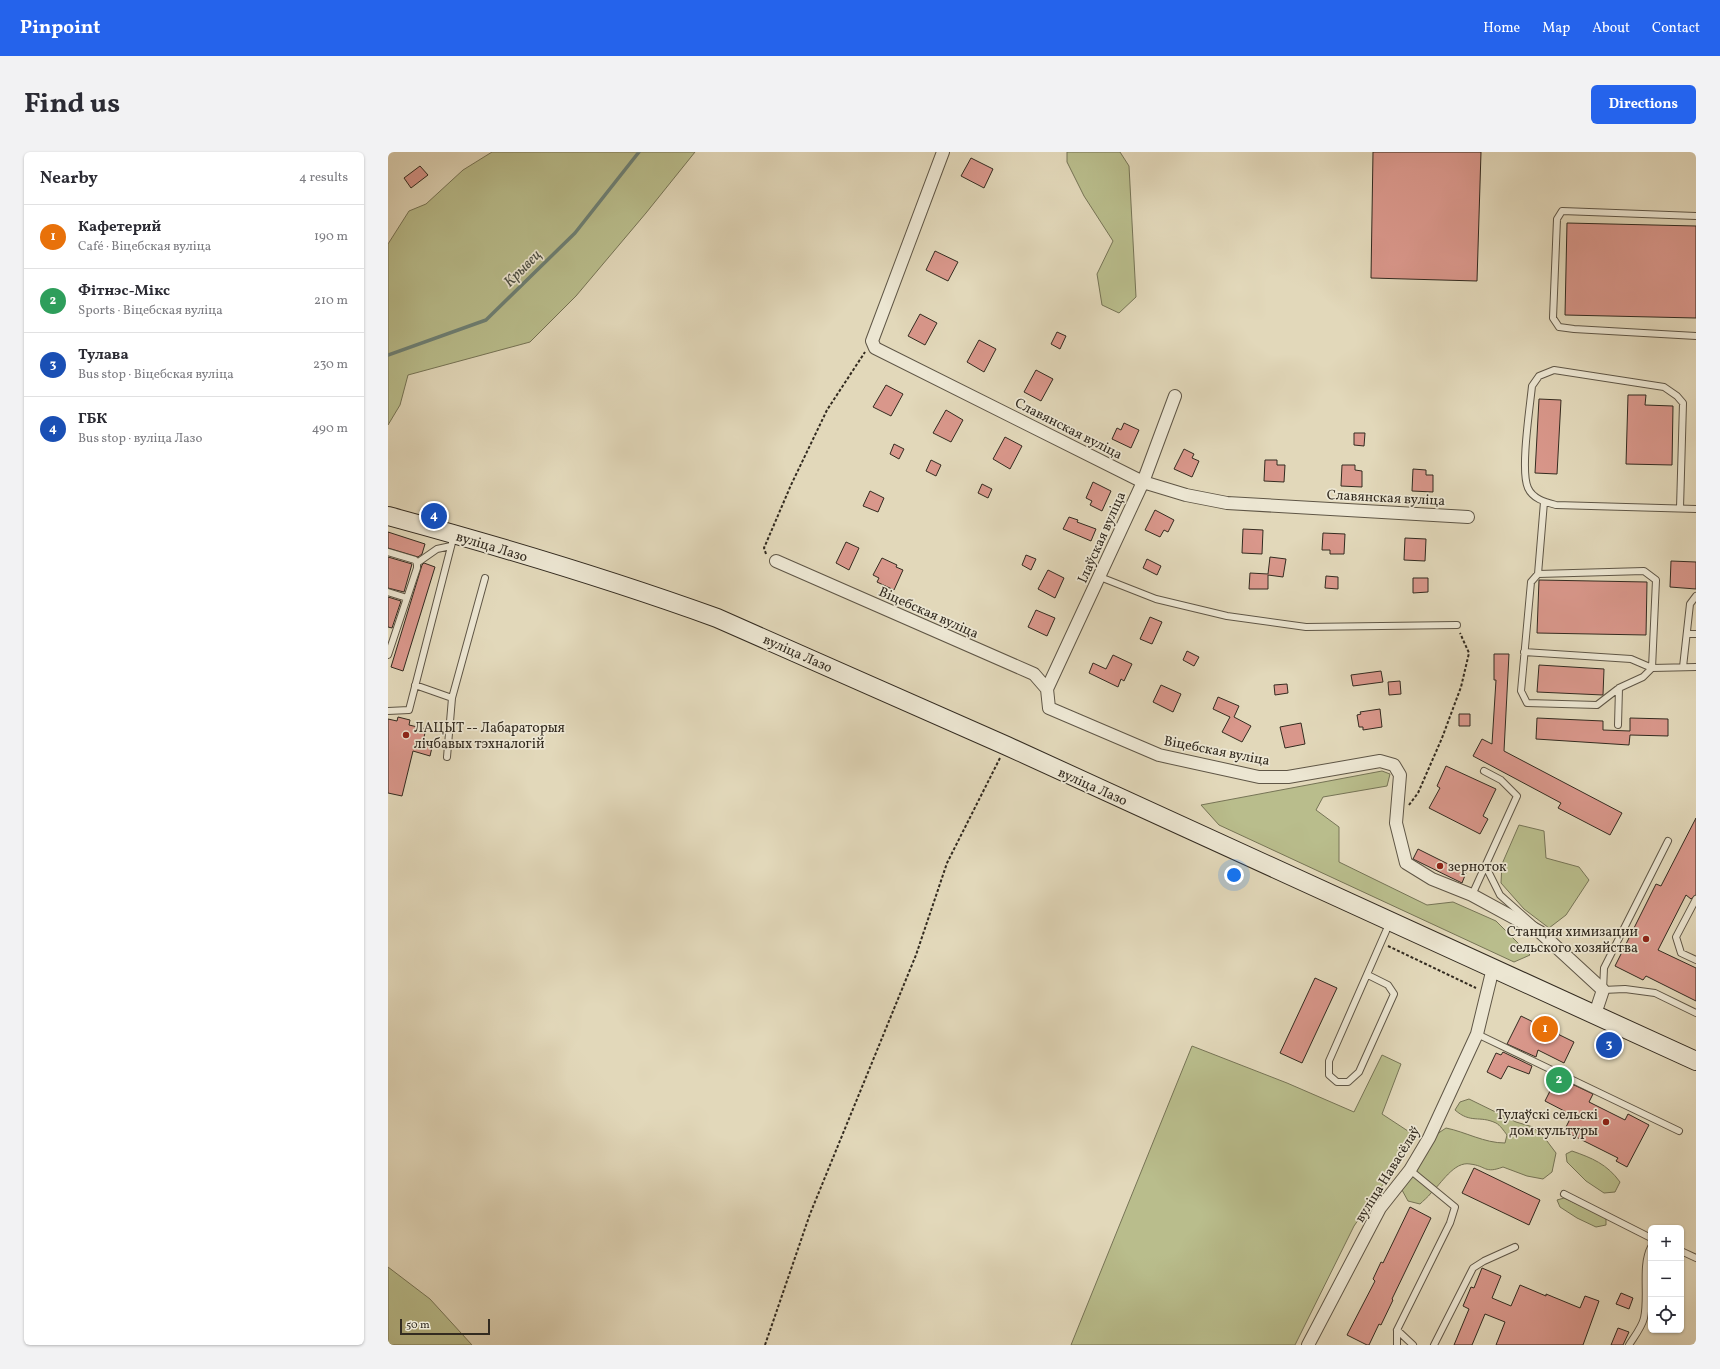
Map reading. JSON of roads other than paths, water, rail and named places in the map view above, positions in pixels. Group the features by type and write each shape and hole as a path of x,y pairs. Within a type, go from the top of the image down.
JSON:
{"main road":[{"name":"вуліца Лазо","path":"388,516 453,540 668,600 717,618 1007,746 1696,1060"}],"street":[{"name":"Славянская вуліца","path":"943,152 872,341 876,348 1143,482 1186,495 1227,503 1468,517"},
{"name":"Ілаўская вуліца","path":"1047,689 1143,482 1175,396"},
{"name":"Віцебская вуліца","path":"776,561 1034,674 1047,689 1049,708 1158,755 1259,777 1288,777 1380,761 1394,765 1400,775 1396,823 1406,863 1432,879 1472,896 1540,932 1603,990"},
{"name":"вуліца Навасёлаў","path":"1308,1345 1380,1208 1410,1170 1429,1138 1477,1034 1493,968"},
{"path":"1595,1014 1603,990"}],"lane":[{"path":"1696,216 1562,211 1557,219 1553,318 1559,327 1574,329 1696,336"},
{"path":"1680,508 1683,403 1677,396 1664,387 1554,370 1539,376 1532,386 1524,471 1528,488 1538,500 1556,505 1696,509"},
{"path":"1538,574 1644,571 1656,580 1652,668 1643,677 1620,688 1597,705 1527,703 1521,691 1524,652 1531,582 1538,574 1544,502"},
{"path":"417,563 453,540"},
{"path":"388,711 409,710 453,540"},
{"path":"388,552 414,560 417,563"},
{"path":"388,655 417,568 417,563"},
{"path":"1100,577 1156,599 1227,616 1306,627 1457,625"},
{"path":"447,757 452,698 485,578"},
{"path":"388,592 406,598"},
{"path":"1683,667 1690,604 1696,596"},
{"path":"388,632 395,635"},
{"path":"1687,634 1696,634"},
{"path":"1524,652 1631,658 1652,668 1696,667"},
{"path":"415,685 452,698"},
{"path":"1618,725 1620,688"},
{"path":"1472,896 1517,796 1501,780 1484,771"},
{"path":"1668,841 1604,968 1603,990 1624,989 1655,993 1696,1013"},
{"path":"1485,865 1500,894 1531,921 1540,932"},
{"path":"1696,899 1676,937 1681,953 1696,960"},
{"path":"1368,974 1388,985 1394,994 1359,1072 1348,1082 1337,1082 1329,1075 1329,1061 1391,921"},
{"path":"1477,1034 1679,1131"},
{"path":"1397,1345 1397,1330 1450,1223 1455,1206 1410,1170"},
{"path":"1564,1194 1648,1236"},
{"path":"1434,1345 1473,1268 1484,1261 1515,1247"},
{"path":"1629,1345 1644,1319 1648,1253"},
{"path":"1684,1253 1696,1258"},
{"path":"1397,1330 1413,1345"}],"waterway":[{"name":"Крывец","path":"388,355 486,320 575,233 639,152"}],"place":[{"name":"ГБК","path":"434,516"},
{"name":"ЛАЦЫТ -- Лабараторыя лічбавых тэхналогій","path":"406,735"},
{"name":"зерноток","path":"1440,866"},
{"name":"Станция химизации сельского хозяйства","path":"1646,939"},
{"name":"Кафетерий","path":"1545,1029"},
{"name":"Тулава","path":"1609,1045"},
{"name":"Фітнэс-Мікс","path":"1559,1080"},
{"name":"Тулаўскі сельскі дом культуры","path":"1606,1122"}]}
